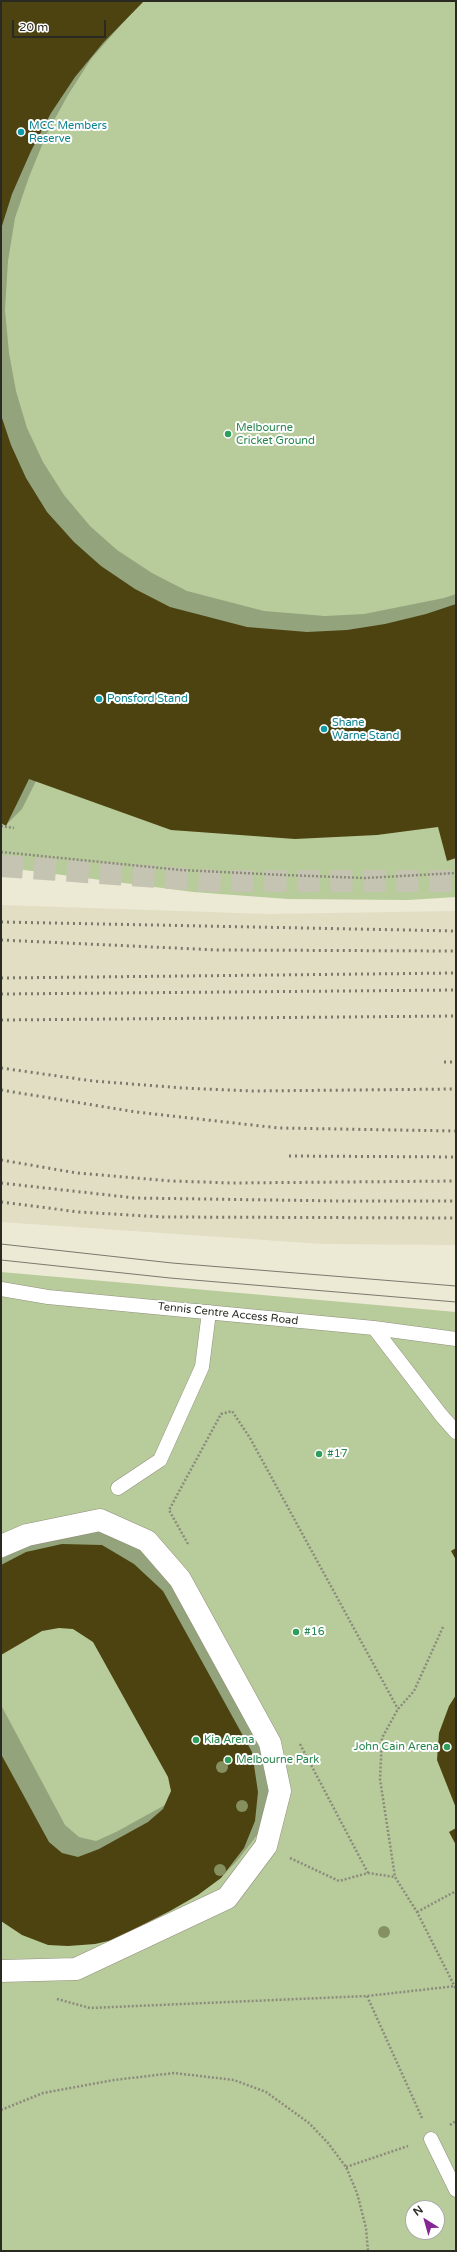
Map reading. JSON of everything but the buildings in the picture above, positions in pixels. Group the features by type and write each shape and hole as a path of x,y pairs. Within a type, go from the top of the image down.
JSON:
{"street":[{"path":"1,1546 27,1534 100,1520 147,1541 180,1579 270,1743 280,1791 266,1846 227,1898 76,1969 1,1970"}],"lane":[{"name":"Tennis Centre Access Road","path":"1,1289 48,1297 374,1328 456,1339"},
{"path":"118,1488 160,1460 202,1367 210,1312"},
{"path":"374,1328 440,1415 456,1432"},
{"path":"431,2139 456,2190"}],"path":[{"path":"1,826 14,828"},
{"path":"1,852 181,870 284,875 365,878 456,873"},
{"path":"192,1551 169,1510 221,1414 232,1411 250,1438 398,1709"},
{"path":"53,1998 90,2008 366,1996 456,1987 416,1912 395,1877 380,1779 382,1738 398,1709 414,1691 443,1627"},
{"path":"299,1742 368,1873"},
{"path":"287,1857 339,1881 368,1873 395,1877"},
{"path":"416,1912 456,1891"},
{"path":"366,1996 431,2139"},
{"path":"1,2110 43,2093 92,2083 174,2073 205,2075 234,2080 266,2092 292,2109 309,2123 328,2143 346,2167 357,2193 366,2228 368,2251"},
{"path":"346,2167 431,2139 456,2121"}],"shaded area":[{"path":"1,905 269,914 456,911 456,1245 323,1244 1,1222"}],"green space":[{"name":"Melbourne Cricket Ground","path":"1,1 456,1 456,897 408,900 288,899 193,892 1,867"},
{"name":"Melbourne Park","path":"1,1272 456,1312 456,2251 1,2251"}],"tunnel":[{"path":"1,866 214,881 456,881"}],"tram line":[{"path":"1,1244 172,1263 456,1286"},
{"path":"1,1260 170,1278 456,1302"}],"railway":[{"path":"1,922 456,931"},
{"path":"1,940 218,950 456,951"},
{"path":"1,978 456,973"},
{"path":"1,994 456,990"},
{"path":"1,1020 456,1016"},
{"path":"444,1062 456,1062"},
{"path":"1,1068 93,1081 183,1088 253,1091 456,1089"},
{"path":"1,1090 136,1112 279,1128 456,1131"},
{"path":"289,1156 456,1157"},
{"path":"1,1160 77,1173 171,1181 233,1183 456,1181"},
{"path":"1,1183 135,1198 456,1201"},
{"path":"1,1202 79,1212 163,1217 456,1218"}],"place":[{"name":"MCC Members Reserve","path":"21,132"},
{"name":"Melbourne Cricket Ground","path":"228,434"},
{"name":"Ponsford Stand","path":"99,699"},
{"name":"Shane Warne Stand","path":"324,729"},
{"name":"#17","path":"319,1454"},
{"name":"#16","path":"296,1632"},
{"name":"Kia Arena","path":"196,1740"},
{"name":"John Cain Arena","path":"447,1747"},
{"name":"Melbourne Park","path":"228,1760"}]}
